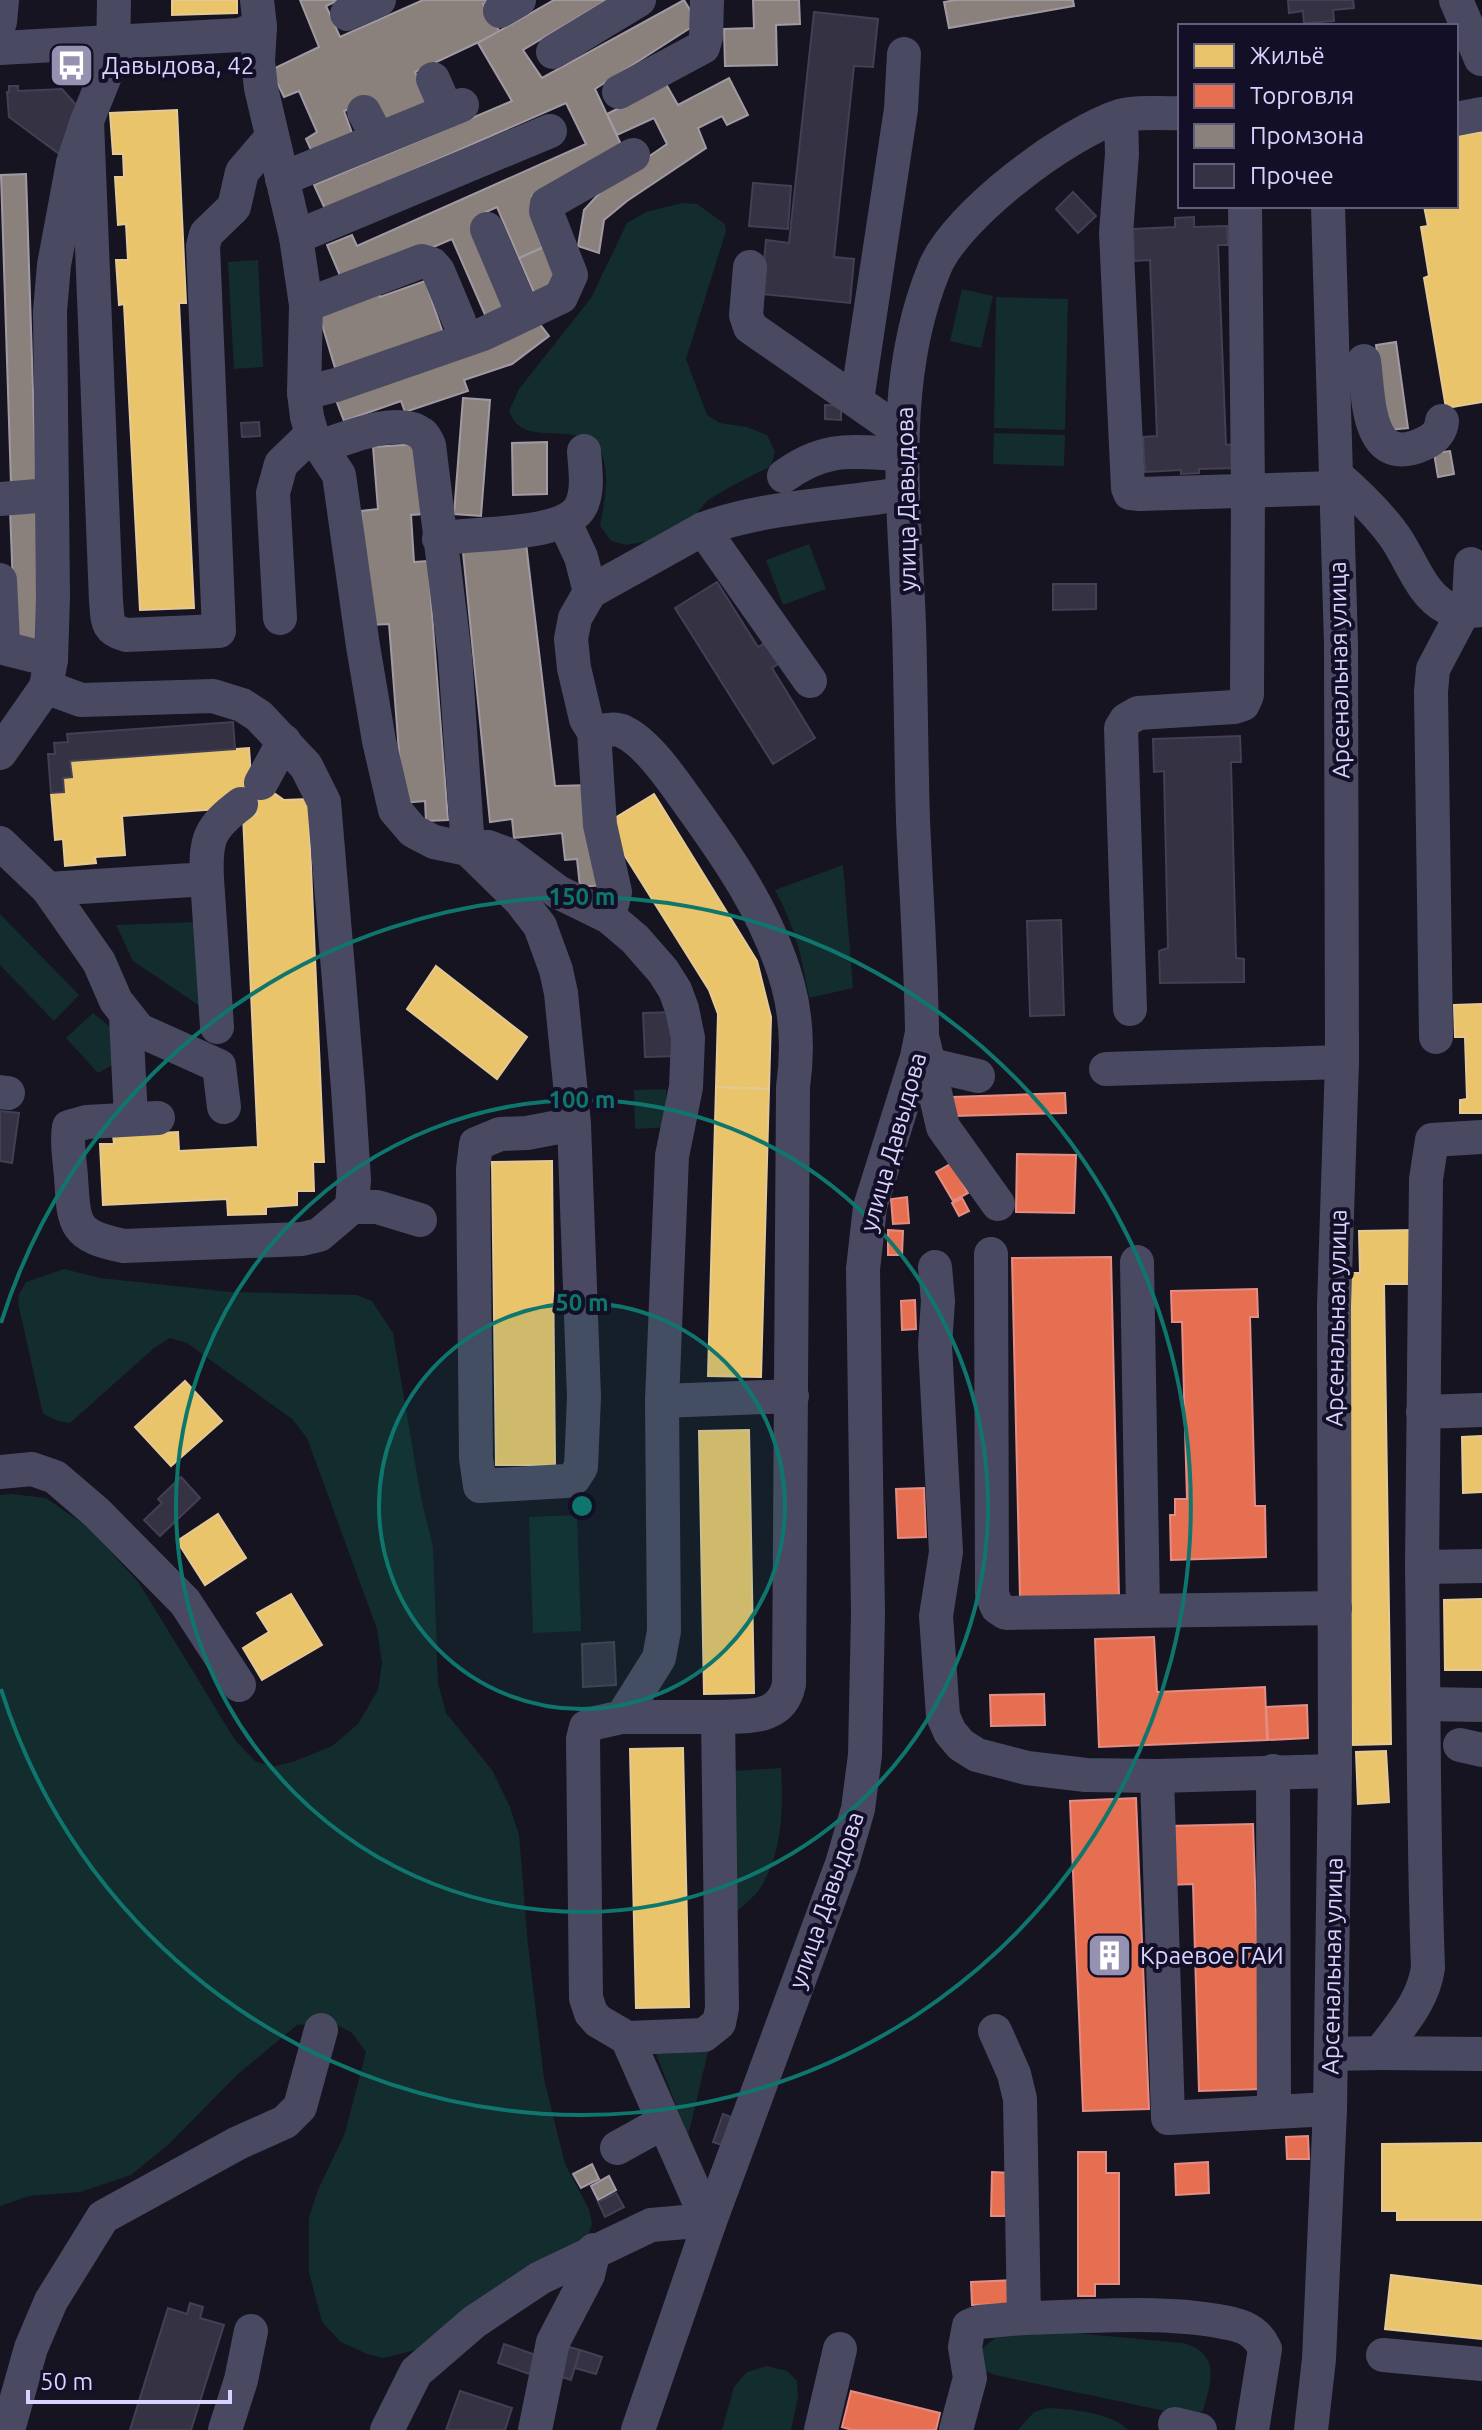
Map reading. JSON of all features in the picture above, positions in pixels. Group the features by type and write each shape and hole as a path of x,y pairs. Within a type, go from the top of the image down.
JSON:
{"street":[{"path":"0,22 2,0"},
{"path":"0,753 49,674 53,598 51,295 80,105 112,54 114,0"},
{"path":"347,14 379,0"},
{"path":"553,52 639,0"},
{"path":"619,92 703,47 707,0"},
{"path":"1456,0 1473,61"},
{"path":"0,48 112,54 240,35 258,13"},
{"path":"258,13 261,88 296,237 306,305 304,393 316,441 339,475 363,646 379,741 395,810 413,831 434,842 468,849 488,847 507,854 558,892 609,917 635,939 663,971 675,990 688,1038 686,1087 672,1156 662,1401 664,1631 659,1658 622,1717"},
{"path":"857,400 901,109 904,54"},
{"path":"282,179 371,126 455,108 433,79"},
{"path":"80,105 106,601 108,624 113,631 126,635 219,631 203,246 206,234 234,207 242,172 272,137"},
{"name":"улица Давыдова","path":"638,2430 709,2224 842,1864 858,1809 865,1755 868,1614 863,1332 865,1233 870,1207 915,1066 925,1048 901,494 905,378 936,265 968,221 998,194 1073,139 1121,116 1178,113"},
{"path":"1458,119 1482,114"},
{"path":"1121,116 1122,154 1116,233 1130,493 1248,490 1336,481 1370,505 1412,564 1426,590 1448,609 1472,611"},
{"path":"296,237 550,131"},
{"path":"304,393 336,385 483,334 561,297 571,275 546,211 547,204 633,155"},
{"path":"1130,1009 1121,728 1126,720 1138,713 1234,707 1243,704 1247,695 1245,208"},
{"name":"Арсенальная улица","path":"1311,2430 1319,2359 1330,2109 1335,1771 1334,1306 1342,1062 1341,660 1328,208"},
{"path":"487,229 523,314"},
{"path":"306,305 422,261 438,271 459,321"},
{"path":"750,267 746,315 750,327 857,400 902,443"},
{"path":"1364,361 1375,431 1382,444 1392,450 1420,445 1436,437 1442,421"},
{"path":"280,618 273,493 281,464 316,441 370,429 409,429 423,434 429,445 455,656 468,849 520,900 540,926 563,1002 574,1124 584,1397 581,1467 574,1478 566,1481 480,1486 476,1458 473,1184 476,1144 500,1134 527,1133 574,1124"},
{"path":"784,476 804,462 829,454 902,443"},
{"path":"439,539 457,535 509,533 564,521 578,512 583,503 586,490 584,451"},
{"path":"609,917 615,892 600,825 594,732 586,719 581,700 571,639 575,618 590,592 703,529 722,523 813,504 850,503 901,494"},
{"path":"0,499 50,495"},
{"path":"564,521 581,557 590,592"},
{"path":"703,529 810,681"},
{"path":"1471,564 1469,601 1472,611"},
{"path":"0,580 3,643 7,649 49,674 81,700 225,698 259,716 306,766 324,802 348,1088 354,1179 352,1207"},
{"path":"1436,1037 1431,692 1433,669 1472,611"},
{"path":"594,732 620,729 632,736 672,780 735,868 761,914 784,973 793,1007 797,1060 793,1087 787,1698 778,1708 754,1716 622,1717 586,1727 583,1739 586,1998 591,2013 598,2021 627,2038 704,2035 712,2031 721,2017 718,1717"},
{"path":"217,1027 207,840 219,820 251,794 284,741"},
{"path":"0,843 48,889 99,962 126,1017 139,1030 216,1063 221,1071 224,1107"},
{"path":"48,889 207,879"},
{"path":"126,1017 145,1118 87,1122 69,1127 73,1216 98,1241 124,1246 302,1239 319,1235 352,1207 377,1207 420,1220"},
{"path":"925,1048 978,1076"},
{"path":"925,1048 946,1133 998,1204"},
{"path":"1106,1069 1342,1062"},
{"path":"1380,2053 1417,2003 1428,1968 1422,1772 1426,1179 1432,1140 1482,1137"},
{"path":"991,1254 992,1594 997,1607 1006,1613 1335,1608"},
{"path":"1137,1262 1143,1610"},
{"path":"935,1267 938,1301 935,1345 946,1552 936,1616 943,1716 950,1732 961,1745 977,1755 1027,1768 1086,1775 1335,1771"},
{"path":"662,1401 792,1396"},
{"path":"1423,1412 1482,1410"},
{"path":"0,1472 32,1469 55,1477 97,1513 185,1602 239,1685"},
{"path":"1422,1567 1482,1566"},
{"path":"1424,1704 1482,1705"},
{"path":"1273,1771 1274,2112"},
{"path":"1157,1776 1168,2118 1330,2109"},
{"path":"8,2430 31,2348 46,2312 103,2217 238,2143 285,2122 300,2107 321,2030"},
{"path":"995,2031 1014,2074 1020,2099 1024,2318"},
{"path":"387,2430 416,2372 474,2322 540,2278 651,2225 685,2222 709,2224 627,2038"},
{"path":"1331,2054 1482,2054"},
{"path":"617,2148 664,2122"},
{"path":"535,2430 553,2342 588,2275 594,2250"},
{"path":"956,2430 970,2378 965,2347 969,2326 979,2322 1024,2318 1175,2317 1233,2324 1248,2329 1261,2339 1265,2349 1252,2430"},
{"path":"225,2430 241,2380 251,2331"},
{"path":"821,2430 840,2349"},
{"path":"1383,2355 1482,2364"}],"green space":[{"path":"682,203 697,204 725,224 726,231 686,359 707,415 720,423 747,427 767,435 775,452 771,466 708,500 695,515 652,540 627,545 611,541 600,526 606,474 597,443 569,434 529,431 514,421 509,411 519,389 591,298 627,223 646,212"},
{"path":"258,260 263,367 234,369 228,262"},
{"path":"962,289 993,296 981,348 950,341"},
{"path":"996,297 1068,299 1065,430 994,428"},
{"path":"994,433 1065,435 1064,466 993,464"},
{"path":"809,544 826,589 783,605 766,560"},
{"path":"843,865 853,988 809,998 797,942 775,890"},
{"path":"0,914 79,995 54,1021 0,965"},
{"path":"196,922 203,1008 133,961 116,925"},
{"path":"93,1013 114,1030 120,1061 98,1073 66,1038"},
{"path":"666,1089 668,1127 635,1129 634,1090"},
{"path":"64,1269 100,1278 231,1292 357,1295 372,1301 393,1333 421,1498 433,1547 438,1683 446,1713 492,1770 510,1807 519,1835 544,2079 565,2164 589,2209 592,2224 587,2240 420,2349 383,2358 367,2354 341,2342 322,2322 309,2272 309,2218 318,2190 345,2133 366,2052 352,2033 332,2022 297,2025 238,2074 169,2144 131,2175 80,2192 29,2196 0,2206 0,1495 46,1498 89,1528 139,1583 235,1740 255,1761 271,1767 332,1746 358,1724 378,1690 382,1663 377,1629 307,1438 292,1419 187,1343 170,1338 154,1348 70,1423 43,1414 18,1303 19,1294 26,1282"},
{"path":"577,1515 581,1631 533,1633 529,1517"},
{"path":"781,1768 781,1814 774,1859 758,1891 734,1914 732,1771"},
{"path":"655,2051 708,2052 688,2136"},
{"path":"1053,2331 1183,2343 1195,2348 1203,2353 1210,2369 1203,2411 1184,2415 995,2375 980,2369 981,2349 995,2338"},
{"path":"767,2366 787,2371 797,2381 798,2397 791,2430 722,2430 734,2387 747,2372"},
{"path":"1048,2408 1102,2416 1128,2430 1018,2430 1034,2412"}],"building: Жильё":[{"path":"172,0 237,0 237,13 172,15"},
{"path":"177,110 186,303 179,303 194,608 140,610 124,304 119,305 116,260 128,260 126,224 118,225 115,177 124,177 123,154 113,154 110,113"},
{"path":"1482,132 1482,402 1446,408 1424,278 1429,276 1421,227 1428,226 1424,208 1458,208 1458,136"},
{"path":"249,748 251,777 284,800 308,799 324,1162 313,1162 314,1191 297,1191 297,1205 266,1207 266,1214 228,1215 227,1199 103,1205 100,1144 114,1144 113,1135 178,1132 179,1151 258,1147 243,815 257,815 231,797 232,808 122,816 125,855 95,857 96,863 65,866 63,839 55,840 51,793 64,792 63,778 72,777 70,761"},
{"path":"654,794 757,961 771,1017 769,1089 716,1087 718,1014 709,990 605,824"},
{"path":"436,966 527,1037 497,1079 407,1009"},
{"path":"1482,1004 1482,1113 1460,1113 1460,1100 1467,1099 1465,1037 1455,1037 1454,1005"},
{"path":"716,1087 769,1089 761,1377 708,1376"},
{"path":"552,1161 555,1465 496,1465 492,1162"},
{"path":"1415,1230 1416,1284 1384,1284 1391,1744 1352,1745 1345,1273 1360,1273 1359,1231"},
{"path":"185,1381 222,1421 171,1466 135,1427"},
{"path":"749,1430 754,1693 704,1694 699,1431"},
{"path":"1482,1436 1482,1492 1463,1493 1462,1437"},
{"path":"218,1514 246,1558 205,1585 177,1541"},
{"path":"291,1594 322,1645 262,1680 243,1648 269,1632 257,1613"},
{"path":"1482,1599 1482,1670 1445,1670 1444,1600"},
{"path":"683,1748 689,2007 636,2008 630,1749"},
{"path":"1386,1751 1389,1802 1358,1804 1356,1752"},
{"path":"1482,2143 1482,2220 1397,2220 1397,2211 1382,2211 1382,2144"},
{"path":"1391,2275 1482,2286 1482,2339 1385,2329"}],"building: Торговля":[{"path":"1065,1093 1066,1113 954,1116 953,1097"},
{"path":"1017,1154 1076,1155 1074,1213 1016,1212"},
{"path":"952,1163 968,1193 953,1201 936,1172"},
{"path":"907,1197 909,1223 893,1224 891,1199"},
{"path":"962,1198 969,1211 959,1216 952,1203"},
{"path":"888,1230 903,1231 902,1255 888,1255"},
{"path":"1111,1257 1119,1597 1020,1598 1012,1258"},
{"path":"1257,1289 1258,1317 1250,1317 1255,1506 1265,1506 1266,1557 1171,1560 1170,1515 1175,1515 1175,1499 1187,1499 1182,1322 1172,1322 1171,1291"},
{"path":"915,1300 916,1329 902,1330 901,1301"},
{"path":"924,1488 926,1537 898,1538 896,1489"},
{"path":"1154,1637 1157,1692 1265,1687 1267,1740 1099,1747 1095,1639"},
{"path":"1044,1694 1045,1725 991,1726 990,1695"},
{"path":"1307,1705 1308,1738 1268,1740 1266,1707"},
{"name":"Краевое ГАИ","path":"1136,1798 1149,2109 1083,2111 1070,1801"},
{"name":"Краевое ГАИ","path":"1253,1824 1262,2089 1199,2091 1193,1884 1169,1885 1168,1826"},
{"path":"1308,2136 1309,2159 1287,2159 1286,2137"},
{"path":"1078,2152 1106,2152 1106,2173 1119,2173 1119,2284 1095,2284 1095,2296 1078,2296"},
{"path":"1208,2162 1209,2193 1176,2195 1175,2164"},
{"path":"992,2172 1012,2173 1011,2216 991,2216"},
{"path":"1015,2280 1016,2304 972,2305 971,2282"},
{"path":"851,2391 940,2413 936,2430 852,2430 842,2427"}],"building: Промзона":[{"path":"300,0 339,0 326,6 340,37 423,0 491,0 483,4 500,32 415,72 429,105 385,123 374,100 344,111 355,141 315,159 306,139 317,132 299,91 284,97 271,70 319,47"},
{"path":"554,0 607,0 523,50 542,78 684,0 698,23 595,89 626,155 532,196 553,243 519,258 497,207 477,216 515,305 486,317 452,239 384,268 341,278 327,245 352,235 357,246 586,144 566,103 325,209 314,185 512,101 478,43"},
{"path":"753,0 799,0 800,24 776,25 777,65 725,66 724,29 754,28"},
{"path":"1073,0 1074,6 949,28 944,2"},
{"path":"729,78 748,115 727,125 722,116 698,128 706,148 604,220 599,253 578,246 584,210 606,186 667,144 654,118 617,135 607,114 666,84 678,105"},
{"path":"26,174 36,483 11,484 1,175"},
{"path":"553,243 568,278 534,293 519,258"},
{"path":"425,281 443,333 335,368 318,311 377,288 380,297"},
{"path":"536,319 549,336 512,364 464,380 468,391 405,412 401,401 344,421 336,400"},
{"path":"1396,342 1408,428 1388,430 1376,345"},
{"path":"463,398 490,400 481,516 454,514"},
{"path":"547,442 547,494 513,495 512,443"},
{"path":"418,444 424,514 411,515 414,562 428,561 448,820 426,821 425,801 403,803 389,624 370,625 361,511 378,509 373,447"},
{"path":"1450,451 1454,474 1438,477 1434,453"},
{"path":"40,508 44,638 15,640 10,509"},
{"path":"526,543 555,786 592,785 603,885 580,887 577,859 565,860 562,833 514,838 512,819 490,822 463,552"},
{"path":"592,2164 599,2179 581,2188 573,2174"},
{"path":"609,2176 616,2190 598,2200 591,2186"}],"building: Прочее":[{"path":"1288,0 1353,0 1354,8 1333,10 1334,21 1304,23 1303,11 1289,13"},
{"path":"814,12 878,19 873,67 854,66 834,257 854,259 850,303 761,294 766,240 789,243"},
{"path":"9,86 18,86 18,91 62,89 78,107 62,156 9,117"},
{"path":"753,183 791,186 788,229 749,226"},
{"path":"1073,192 1096,216 1078,233 1056,209"},
{"path":"1194,217 1194,227 1227,226 1228,245 1218,245 1226,445 1235,444 1236,468 1199,469 1199,473 1181,474 1181,470 1145,472 1143,437 1157,436 1150,260 1134,261 1133,229 1175,227 1175,218"},
{"path":"825,405 841,406 841,420 825,419"},
{"path":"259,422 260,436 242,437 241,423"},
{"path":"717,582 758,647 770,640 783,661 772,668 815,738 773,764 675,608"},
{"path":"1053,584 1096,584 1096,609 1053,610"},
{"path":"233,722 235,749 70,761 72,777 63,778 64,792 51,793 48,754 55,754 54,743 68,742 67,734"},
{"path":"1240,736 1241,762 1231,762 1236,958 1244,959 1244,982 1160,983 1159,951 1168,948 1164,771 1154,772 1153,739"},
{"path":"1061,920 1064,1015 1030,1016 1027,921"},
{"path":"675,1012 677,1056 645,1057 643,1013"},
{"path":"0,1111 19,1113 12,1163 0,1161"},
{"path":"181,1477 200,1498 160,1536 144,1520 162,1503 158,1499"},
{"path":"614,1642 616,1685 583,1687 582,1644"},
{"path":"723,2114 739,2120 728,2147 713,2142"},
{"path":"616,2193 624,2207 605,2217 598,2202"},
{"path":"190,2303 203,2307 200,2318 224,2325 191,2430 130,2430 168,2308 187,2314"},
{"path":"504,2344 542,2357 535,2376 498,2363"},
{"path":"562,2345 580,2350 571,2380 553,2374"},
{"path":"580,2350 602,2357 596,2374 575,2368"},
{"path":"460,2391 512,2408 505,2430 446,2430"}],"place":[{"name":"Давыдова, 42","path":"71,65"},
{"name":"Краевое ГАИ","path":"1109,1955"}]}
